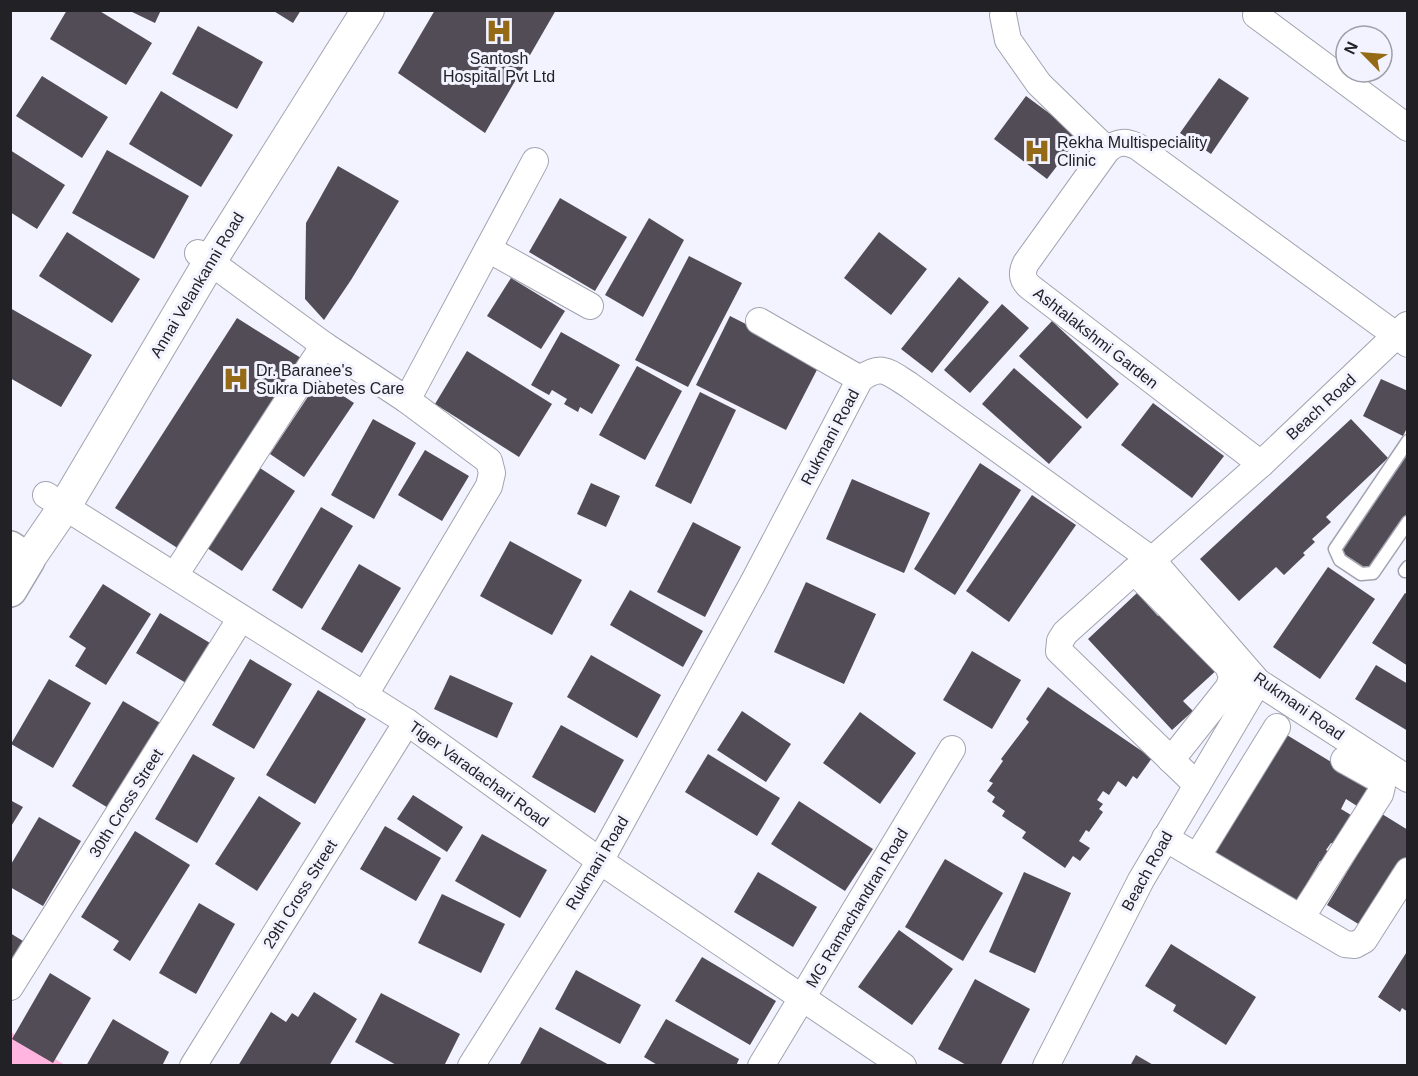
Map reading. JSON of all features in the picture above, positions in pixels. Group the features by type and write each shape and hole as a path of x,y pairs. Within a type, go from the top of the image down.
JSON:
{"street":[{"name":"Annai Velankanni Road","path":"14,566 204,258 351,10"},
{"name":"Annai Velankanni Road","path":"204,258 368,10"},
{"path":"1003,15 1008,40 1039,84 1107,150 1116,143 1128,142 1138,147 1403,335"},
{"path":"1256,15 1407,128"},
{"name":"Ashtalakshmi Garden","path":"1107,150 1026,263 1022,270 1026,283 1260,464"},
{"path":"407,400 535,161"},
{"path":"488,249 590,306"},
{"path":"204,258 324,345 407,400 489,461 492,473 489,486 364,696"},
{"path":"759,321 860,379"},
{"name":"Beach Road","path":"1171,760 1059,651 1060,641 1065,633 1260,464 1403,335"},
{"path":"175,575 324,345"},
{"name":"Rukmani Road","path":"471,1065 600,861 754,581 860,379 872,370 887,371 909,384 1143,565 1258,682 1407,779"},
{"name":"Tiger Varadachari Road","path":"55,500 407,722 600,861 903,1065"},
{"path":"1143,565 1228,666 1232,677 1229,687 1171,760 1197,785"},
{"name":"30th Cross Street","path":"10,987 241,618"},
{"name":"Beach Road","path":"1046,1065 1141,880 1258,682"},
{"name":"29th Cross Street","path":"193,1065 407,722"},
{"path":"1197,857 1277,727"},
{"path":"1227,734 1260,753"},
{"name":"MG Ramachandran Road","path":"762,1065 952,749"},
{"path":"1301,918 1380,794 1382,786 1378,779 1344,760"},
{"path":"1165,838 1345,944 1355,945 1364,940 1407,871"}],"lane":[{"path":"1407,441 1335,549 1340,560 1361,574 1373,573 1407,522"}],"shaded area":[{"path":"11,1032 65,1065 11,1065"}],"building":[{"path":"67,10 98,10 152,43 126,85 50,39"},
{"path":"128,10 161,10 155,23"},
{"path":"272,10 301,10 293,23"},
{"path":"435,10 556,10 485,133 398,73"},
{"path":"198,26 263,62 237,109 172,74"},
{"path":"42,76 108,117 82,158 16,116"},
{"path":"1219,78 1249,98 1211,154 1180,133"},
{"path":"161,91 233,135 201,187 129,144"},
{"path":"1026,96 1080,136 1047,179 994,139"},
{"path":"10,150 65,185 37,229 10,212"},
{"path":"107,150 189,196 154,259 72,213"},
{"path":"338,166 399,201 324,320 305,299 306,223"},
{"path":"560,198 627,237 595,291 529,252"},
{"path":"649,218 684,240 643,317 605,295"},
{"path":"67,232 140,279 112,323 39,276"},
{"path":"879,232 927,269 891,315 844,278"},
{"path":"689,256 742,283 688,387 635,360"},
{"path":"959,277 989,302 932,373 901,349"},
{"path":"511,278 565,311 541,349 487,316"},
{"path":"1002,304 1029,328 970,393 944,370"},
{"path":"10,308 92,355 61,407 10,378"},
{"path":"730,316 821,362 786,430 696,385"},
{"path":"237,318 301,358 179,549 115,508"},
{"path":"1052,321 1119,384 1087,419 1019,356"},
{"path":"561,332 620,365 592,414 580,407 578,412 564,404 567,399 552,390 549,395 531,385"},
{"path":"467,351 552,404 519,457 435,404"},
{"path":"637,366 682,391 645,460 599,435"},
{"path":"1014,368 1082,427 1049,464 982,404"},
{"path":"1381,379 1408,391 1408,426 1403,436 1363,416"},
{"path":"319,380 354,403 304,477 270,454"},
{"path":"700,392 736,410 691,504 655,486"},
{"path":"1153,403 1224,456 1192,498 1121,445"},
{"path":"373,419 416,443 374,519 331,495"},
{"path":"1351,419 1388,458 1326,517 1331,522 1312,539 1315,542 1303,553 1305,555 1284,575 1276,567 1239,601 1200,559"},
{"path":"425,450 469,476 442,521 398,495"},
{"path":"1408,450 1408,512 1367,569 1341,552"},
{"path":"980,463 1021,490 955,595 914,569"},
{"path":"260,468 295,491 242,571 207,548"},
{"path":"852,479 930,513 904,573 826,539"},
{"path":"591,483 620,496 606,527 577,514"},
{"path":"1032,495 1076,525 1009,622 966,591"},
{"path":"321,507 353,526 302,609 272,590"},
{"path":"693,522 741,547 705,617 657,592"},
{"path":"510,541 582,580 552,635 480,596"},
{"path":"359,564 401,588 362,653 321,629"},
{"path":"1328,567 1375,599 1320,679 1273,647"},
{"path":"806,582 876,614 844,684 774,652"},
{"path":"103,584 151,614 106,685 75,666 86,648 69,637"},
{"path":"630,590 703,631 683,667 610,625"},
{"path":"1137,593 1158,616 1166,609 1220,667 1183,701 1193,711 1172,730 1088,639"},
{"path":"1405,593 1408,595 1408,666 1372,643"},
{"path":"160,613 220,649 196,689 136,653"},
{"path":"972,651 1021,680 992,729 943,700"},
{"path":"591,655 661,695 637,738 567,697"},
{"path":"250,659 292,684 254,749 212,725"},
{"path":"1376,665 1408,684 1408,731 1355,699"},
{"path":"450,675 513,703 497,738 434,709"},
{"path":"49,679 91,703 53,768 11,744"},
{"path":"1048,687 1152,758 1137,779 1133,776 1126,787 1118,781 1109,795 1103,791 1097,800 1103,804 1099,809 1103,812 1089,832 1086,830 1079,841 1090,848 1080,861 1073,856 1065,868 1022,838 1026,832 1002,816 1005,811 992,802 995,797 987,791 993,783 989,781 1003,761 1001,759 1029,722 1026,719"},
{"path":"318,690 366,719 315,804 266,775"},
{"path":"123,701 162,724 110,809 72,786"},
{"path":"742,711 791,744 766,782 717,750"},
{"path":"860,712 916,753 880,804 823,763"},
{"path":"561,725 624,760 595,813 532,777"},
{"path":"1282,732 1369,785 1357,806 1346,799 1341,809 1351,815 1334,844 1331,843 1326,850 1329,852 1323,862 1320,861 1306,885 1309,886 1296,909 1204,853"},
{"path":"193,754 235,778 197,843 155,819"},
{"path":"708,754 780,798 757,836 685,792"},
{"path":"413,795 463,827 447,852 397,819"},
{"path":"259,796 301,823 257,891 215,864"},
{"path":"10,800 23,807 10,828"},
{"path":"799,801 873,849 845,891 771,844"},
{"path":"1382,814 1408,830 1408,857 1399,872 1393,869 1381,888 1387,891 1365,928 1327,905"},
{"path":"39,817 81,841 43,906 10,887 10,866"},
{"path":"385,826 441,858 416,901 360,869"},
{"path":"135,831 190,865 130,961 113,950 119,941 81,917"},
{"path":"482,834 547,870 520,918 455,881"},
{"path":"945,859 1003,893 963,961 905,927"},
{"path":"758,872 817,907 793,947 734,912"},
{"path":"1024,872 1071,893 1035,973 989,952"},
{"path":"442,894 505,924 481,973 418,943"},
{"path":"199,903 235,924 196,994 159,973"},
{"path":"899,930 953,969 912,1025 858,987"},
{"path":"10,933 23,941 10,961"},
{"path":"1171,944 1256,997 1226,1045 1173,1011 1176,1005 1145,986"},
{"path":"1408,950 1408,1012 1402,1008 1400,1012 1378,997"},
{"path":"702,957 776,1001 750,1045 675,1001"},
{"path":"576,970 641,1005 620,1044 555,1009"},
{"path":"50,973 91,998 53,1063 12,1039"},
{"path":"975,979 1030,1009 1000,1066 968,1066 938,1049"},
{"path":"314,992 357,1019 329,1066 238,1066 271,1012 286,1022 292,1013 298,1017"},
{"path":"381,993 460,1034 444,1066 398,1066 355,1042"},
{"path":"113,1019 169,1052 162,1066 86,1066"},
{"path":"666,1019 739,1059 736,1066 659,1066 644,1057"},
{"path":"540,1027 611,1066 519,1066"},
{"path":"1136,1055 1155,1066 1130,1066"}],"place":[{"name":"Santosh Hospital Pvt Ltd","path":"499,31"},
{"name":"Rekha Multispeciality Clinic","path":"1037,151"},
{"name":"Dr. Baranee's Sukra Diabetes Care","path":"236,379"}]}
